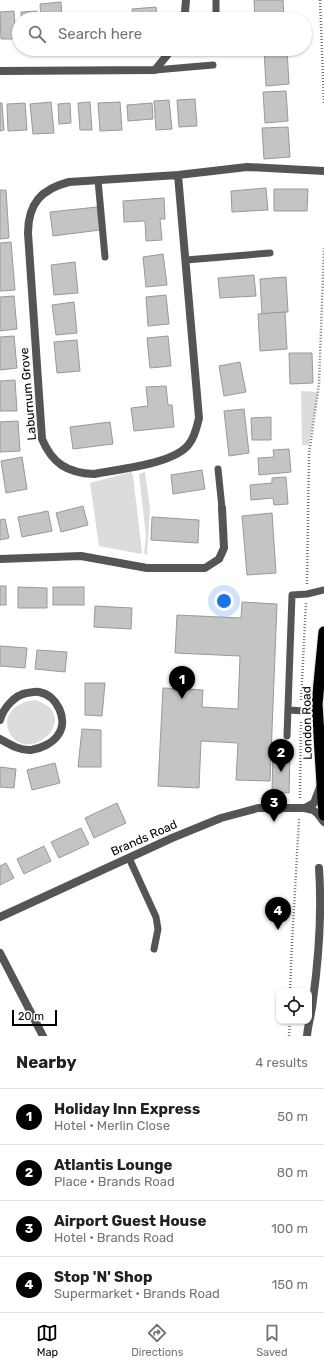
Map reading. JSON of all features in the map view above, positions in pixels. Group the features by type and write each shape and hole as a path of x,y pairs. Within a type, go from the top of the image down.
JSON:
{"highway":[{"name":"London Road","path":"324,632 317,712 324,814"}],"street":[{"path":"185,12 186,0"},
{"path":"0,71 155,70 166,56"},
{"name":"Laburnum Grove","path":"178,175 199,418 190,444 174,456 164,460 94,474 82,474 65,468 50,455 42,439 28,221 35,202 49,189 69,182 178,175 218,169 247,167 324,170"},
{"path":"0,559 81,556 147,568 205,568 219,559 224,548 222,508"},
{"path":"0,720 2,714 12,700 24,694 38,692 51,697 60,709 62,724 58,736 46,746 31,750 14,747 0,739"},
{"path":"302,808 314,803 321,783"},
{"name":"Brands Road","path":"0,917 172,838 222,818 258,808 302,808"},
{"path":"302,808 313,810 324,822"},
{"path":"307,1036 314,995 321,920 319,868"},
{"path":"0,953 43,1036"}],"lane":[{"path":"216,0 216,12"},
{"path":"155,70 214,65"},
{"path":"98,180 105,257"},
{"path":"186,260 270,253"},
{"path":"218,468 222,508"},
{"path":"287,736 292,595 307,594 324,590"},
{"path":"289,710 317,712"},
{"path":"129,858 156,917 158,929 154,949"}],"path":[{"path":"320,0 324,103"},
{"path":"290,988 302,808 301,711 307,594 309,454 319,384 324,248"},
{"path":"289,1036 290,1024"}],"shaded area":[{"path":"301,391 318,392 309,445 302,445"},
{"path":"131,472 133,476 141,554 99,546 90,483"},
{"path":"145,472 150,509 147,555 144,553 146,536 139,474"},
{"path":"35,700 49,707 55,716 54,726 48,735 40,741 29,744 19,742 10,734 7,727 9,715 12,710 22,703"}],"building":[{"path":"254,0 283,0 284,12 255,12"},
{"path":"61,2 62,12 41,12 40,4"},
{"path":"156,7 156,12 132,12 132,9"},
{"path":"14,11 12,12 12,39 1,39 0,12"},
{"path":"264,56 287,56 289,84 266,86"},
{"path":"286,91 288,121 265,123 263,92"},
{"path":"195,99 197,126 179,127 177,100"},
{"path":"169,100 172,129 156,130 154,101"},
{"path":"51,102 54,133 33,134 30,104"},
{"path":"90,102 92,130 80,130 78,103"},
{"path":"120,102 122,130 100,131 98,103"},
{"path":"0,103 2,103 4,130 0,131"},
{"path":"25,103 27,130 8,131 7,104"},
{"path":"70,103 71,123 59,124 58,104"},
{"path":"152,103 153,119 128,121 127,105"},
{"path":"288,127 290,157 264,159 262,128"},
{"path":"266,188 268,210 232,212 231,191"},
{"path":"274,189 308,189 307,211 274,211"},
{"path":"0,190 6,190 9,238 0,239"},
{"path":"164,198 165,219 160,219 162,240 146,241 145,221 124,222 123,201"},
{"path":"97,207 100,230 53,236 50,212"},
{"path":"11,242 15,290 0,291 0,243"},
{"path":"163,254 167,285 146,287 143,257"},
{"path":"75,262 78,293 54,295 51,265"},
{"path":"254,275 256,296 220,298 218,278"},
{"path":"286,277 288,312 262,314 260,279"},
{"path":"166,295 169,324 148,326 146,297"},
{"path":"14,296 17,329 0,331 0,297"},
{"path":"74,302 77,333 56,335 52,305"},
{"path":"285,312 287,349 260,351 258,314"},
{"path":"14,336 17,368 0,370 0,337"},
{"path":"168,336 171,366 150,368 147,338"},
{"path":"77,340 80,371 57,373 54,342"},
{"path":"289,353 312,353 313,383 290,384"},
{"path":"240,362 246,392 224,396 219,366"},
{"path":"15,380 17,411 0,411 0,381"},
{"path":"166,386 168,405 172,405 174,427 134,431 131,408 148,406 146,387"},
{"path":"244,409 249,453 229,456 224,411"},
{"path":"271,417 271,440 252,440 251,418"},
{"path":"18,421 20,451 0,452 0,422"},
{"path":"110,422 113,444 73,449 70,427"},
{"path":"289,449 291,472 259,475 258,458 274,457 273,450"},
{"path":"22,457 27,489 6,493 1,461"},
{"path":"202,470 205,489 173,494 171,475"},
{"path":"286,477 288,504 274,505 273,498 251,500 250,485 272,483 272,478"},
{"path":"83,506 88,525 61,532 56,513"},
{"path":"48,511 52,531 22,537 18,517"},
{"path":"272,513 276,573 247,575 242,516"},
{"path":"152,517 199,520 198,543 151,540"},
{"path":"5,519 9,538 0,540 0,520"},
{"path":"0,586 6,586 6,605 0,605"},
{"path":"18,587 47,588 47,608 18,608"},
{"path":"53,587 84,587 84,605 53,605"},
{"path":"242,602 277,604 270,781 236,780 238,743 201,741 199,788 158,786 163,688 203,690 202,707 238,709 240,656 175,653 177,615 241,618"},
{"path":"95,606 132,608 131,629 94,627"},
{"path":"0,646 27,648 25,668 0,666"},
{"path":"37,650 67,652 65,672 35,669"},
{"path":"85,683 105,683 102,716 85,715"},
{"path":"82,729 101,730 101,767 78,767"},
{"path":"273,751 290,752 289,793 272,792"},
{"path":"55,763 60,783 32,790 27,770"},
{"path":"0,767 16,769 14,788 0,787"},
{"path":"117,803 126,823 94,838 85,818"},
{"path":"81,828 89,844 59,858 51,842"},
{"path":"44,846 51,861 24,874 17,859"},
{"path":"6,863 14,878 0,885 0,866"}],"place":[{"name":"Holiday Inn Express","path":"182,699"},
{"name":"Atlantis Lounge","path":"281,772"},
{"name":"Airport Guest House","path":"274,822"},
{"name":"Stop 'N' Shop","path":"278,930"}]}
